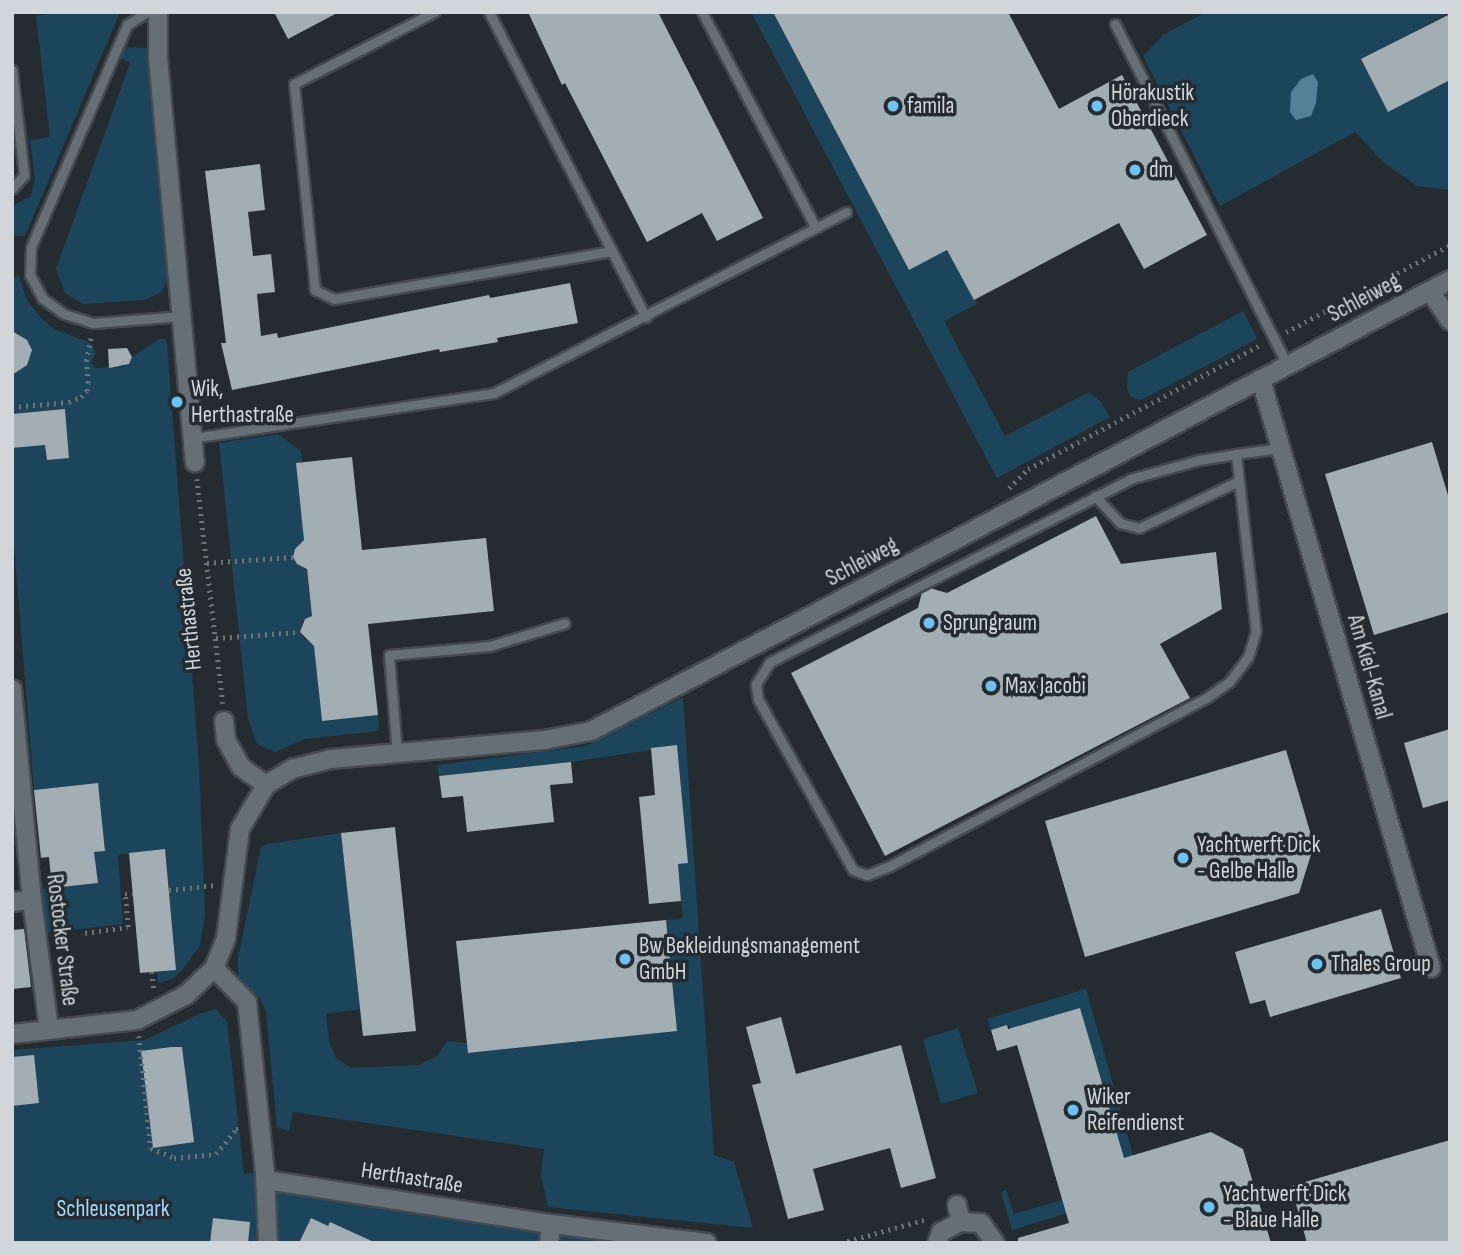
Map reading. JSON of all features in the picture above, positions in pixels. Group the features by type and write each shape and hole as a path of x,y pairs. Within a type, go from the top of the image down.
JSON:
{"street":[{"path":"158,12 158,58 195,461"},
{"name":"Schleiweg","path":"266,785 292,769 331,759 544,740 591,731 1450,281"},
{"path":"1430,291 1450,321"},
{"name":"Am Kiel-Kanal","path":"1261,380 1431,968"},
{"name":"Rostocker Straße","path":"12,689 32,900 49,1030"},
{"path":"12,1034 137,1020 186,995 214,968 226,938 240,829 266,785 241,767 226,740 225,721"},
{"path":"12,902 32,900"},
{"path":"214,968 247,1002 266,1180 268,1243"},
{"name":"Herthastraße","path":"266,1180 551,1224 708,1243"},
{"path":"937,1243 941,1232 959,1213 981,1223 995,1243"},
{"path":"549,1243 551,1224"}],"lane":[{"path":"146,12 127,25 31,247 30,275 42,298 64,314 93,323 183,316"},
{"path":"434,12 294,84 315,290 334,299 612,251"},
{"path":"489,12 646,317"},
{"path":"702,12 816,228"},
{"path":"1115,24 1288,366"},
{"path":"12,70 24,175 12,189"},
{"path":"193,438 494,393 846,212"},
{"path":"1236,454 1256,631 1248,657 1229,682 1206,698 890,866 867,875 853,870 758,699 756,684 770,662 1130,479 1199,460 1236,454 1280,448"},
{"path":"1095,496 1120,523 1139,528 1239,481"},
{"path":"397,753 389,656 491,646 565,623"}],"path":[{"path":"1003,493 1028,469 1450,244"},
{"path":"12,407 69,402 81,397 88,383 86,361 93,323"},
{"name":"Herthastraße","path":"195,461 225,721"},
{"path":"207,563 293,557"},
{"path":"216,638 300,632"},
{"path":"169,890 233,882"},
{"path":"85,933 128,927 125,894 133,894"},
{"path":"152,972 154,992"},
{"path":"137,1020 151,1148 174,1158 216,1154 236,1129 261,1132"},
{"path":"841,1243 959,1213"}],"green space":[{"path":"60,12 120,12 25,236 12,236 12,206 31,196 35,178 30,140 50,137 36,16"},
{"path":"751,12 773,12 909,270 947,250 977,304 944,321 1005,436 1089,392 1101,402 1110,417 997,478"},
{"path":"1206,12 1450,12 1361,60 1388,112 1450,80 1450,190 1417,186 1383,162 1355,132 1220,206 1143,56 1163,35"},
{"path":"127,47 147,48 169,273 162,292 145,300 83,304 65,293 56,269 130,63 118,56"},
{"path":"19,276 27,300 40,317 54,329 93,344 95,354 91,362 95,368 125,366 132,357 159,339 165,339 167,344 199,765 205,916 200,946 173,979 158,983 157,972 176,970 165,850 118,855 123,924 45,933 41,889 97,883 94,852 105,850 98,783 34,790 12,520 12,448 45,445 47,460 69,457 65,409 12,414 12,277"},
{"path":"1243,311 1257,339 1141,400 1131,397 1127,388 1128,372"},
{"path":"278,434 301,451 302,462 296,463 305,544 295,549 293,557 306,567 312,616 304,619 300,632 304,639 314,643 322,721 378,715 379,731 305,739 275,752 257,744 248,719 219,443"},
{"path":"683,697 714,1155 734,1162 753,1228 548,1207 541,1175 544,1149 293,1112 289,1131 277,1127 266,1012 260,998 244,988 238,976 238,958 261,847 268,844 341,833 360,1009 326,1014 329,1041 336,1058 351,1068 419,1065 437,1056 447,1041 467,1043 468,1053 676,1031 666,920 683,918 678,864 688,862 677,746 571,762 439,776 437,765 586,746"},
{"path":"1086,989 1143,1190 1012,1230 1001,1192 1006,1190 1014,1214 1130,1180 1012,1028 1007,1025 991,1030 987,1019"},
{"name":"Schleusenpark","path":"216,1009 227,1022 244,1174 265,1172 707,1243 12,1243 12,1050 145,1040 199,1014"},
{"path":"958,1028 978,1093 941,1104 923,1039"}],"shaded area":[{"path":"1313,74 1318,82 1316,103 1311,116 1296,120 1290,112 1291,92 1301,79"}],"building":[{"path":"274,12 339,12 288,39"},
{"path":"528,12 658,12 763,218 717,241 702,213 647,242 565,83 562,85"},
{"path":"773,12 1008,12 1059,109 1122,75 1207,235 1144,269 1119,223 974,300 947,250 909,270"},
{"path":"1450,14 1450,80 1388,112 1361,59"},
{"path":"260,164 265,210 248,212 253,256 271,254 275,292 257,294 261,336 277,333 278,338 489,295 490,298 570,283 578,323 497,338 498,342 440,352 439,349 232,390 221,343 226,343 205,171"},
{"path":"12,331 27,340 32,350 27,365 12,375"},
{"path":"127,348 132,357 129,364 109,368 108,349"},
{"path":"65,409 69,458 47,460 45,445 12,448 12,414"},
{"path":"1432,442 1450,502 1450,612 1374,635 1325,474"},
{"path":"352,457 362,550 486,538 494,611 368,624 378,715 322,721 314,646 300,632 305,619 312,616 307,569 297,564 293,557 295,549 304,540 296,463"},
{"name":"Max Jacobi","path":"1096,516 1121,564 1216,552 1222,609 1160,644 1190,698 885,856 791,673 918,608 922,592 930,588 947,593"},
{"path":"1450,729 1450,800 1423,808 1404,743"},
{"path":"677,745 688,863 678,864 681,901 649,904 639,797 655,795 651,748"},
{"name":"Yachtwerft Dick - Gelbe Halle","path":"1286,750 1314,845 1299,893 1085,957 1045,821"},
{"path":"571,762 573,783 550,785 554,822 467,832 463,796 442,798 439,776"},
{"path":"98,783 105,851 94,852 98,883 52,888 49,857 41,858 34,790"},
{"path":"395,827 416,1031 363,1036 341,833"},
{"path":"165,849 176,970 140,973 129,853"},
{"name":"Thales Group","path":"1381,909 1401,978 1270,1017 1265,1000 1250,1004 1235,952"},
{"path":"666,920 677,1031 468,1053 456,941"},
{"path":"24,929 31,987 12,989 12,930"},
{"path":"1080,1008 1124,1158 1211,1132 1243,1149 1271,1243 1018,1243 1018,1238 1069,1223 1017,1045 997,1051 991,1030 1007,1025 1008,1029"},
{"path":"781,1017 796,1074 901,1045 936,1178 901,1188 890,1148 813,1169 824,1210 788,1219 752,1085 761,1083 746,1027"},
{"path":"182,1047 194,1142 153,1148 141,1051"},
{"path":"34,1055 39,1103 12,1106 12,1057"},
{"path":"1450,1140 1450,1243 1307,1243 1291,1186"},
{"path":"213,1218 250,1222 248,1243 210,1243"},
{"path":"311,1218 328,1226 330,1222 376,1243 299,1243"}],"place":[{"name":"famila","path":"893,106"},
{"name":"Hörakustik Oberdieck","path":"1097,106"},
{"name":"dm","path":"1135,170"},
{"name":"Wik, Herthastraße","path":"177,402"},
{"name":"Sprungraum","path":"929,623"},
{"name":"Max Jacobi","path":"991,686"},
{"name":"Yachtwerft Dick - Gelbe Halle","path":"1183,858"},
{"name":"Bw Bekleidungsmanagement GmbH","path":"625,959"},
{"name":"Thales Group","path":"1317,964"},
{"name":"Wiker Reifendienst","path":"1073,1110"},
{"name":"Yachtwerft Dick - Blaue Halle","path":"1209,1207"}]}
